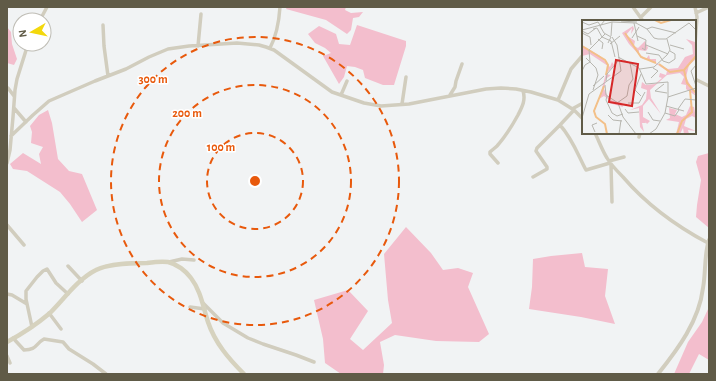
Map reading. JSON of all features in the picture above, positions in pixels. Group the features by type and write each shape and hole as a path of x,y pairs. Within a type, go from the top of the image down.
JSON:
{"main road":[{"path":"7,342 49,313 90,273 97,269 130,263 168,262 183,270 197,287 209,323 222,350 244,374"}],"street":[{"path":"270,48 279,22 280,7"},
{"path":"633,7 642,19 651,7"},
{"path":"695,7 697,26 696,36"},
{"path":"696,13 709,7"},
{"path":"198,46 201,14"},
{"path":"103,25 108,76"},
{"path":"11,136 40,108 49,102 168,49 188,46 242,44 258,45 270,48 282,55 304,73 332,92 364,103 381,106 409,104 450,95 494,88 516,89 558,100 573,109 582,118"},
{"path":"7,164 10,150 14,96 17,79 25,52"},
{"path":"558,100 571,69 582,56"},
{"path":"450,95 455,87 462,64"},
{"path":"402,104 406,77"},
{"path":"696,80 709,86"},
{"path":"341,95 347,81"},
{"path":"8,88 14,96"},
{"path":"498,163 492,157 490,152 507,134 514,123 524,103 523,90"},
{"path":"533,177 547,168 536,151 537,148 560,125 573,109 582,104"},
{"path":"14,108 26,122"},
{"path":"560,125 569,137 586,170 624,157"},
{"path":"596,134 610,162 627,182 654,209 681,228 708,241 703,290 696,314 684,339 658,374"},
{"path":"7,146 10,150"},
{"path":"610,162 612,202"},
{"path":"7,225 24,246"},
{"path":"168,262 182,259 194,260"},
{"path":"68,266 82,281"},
{"path":"32,326 27,304 27,290 43,271 47,268 56,283 68,294"},
{"path":"7,294 16,297 27,304"},
{"path":"203,304 223,323 248,338 314,362"},
{"path":"190,307 205,309"},
{"path":"49,313 61,329"},
{"path":"13,338 24,350 31,350 42,339 63,342 69,349 106,374"},
{"path":"7,356 10,363"}],"shaded area":[{"path":"287,7 346,7 345,10 351,13 363,12 359,17 353,18 351,30 347,34 326,20 286,9"},
{"path":"357,25 406,41 406,46 394,85 383,85 365,78 363,70 347,66 344,77 339,84 323,56 331,53 315,43 308,34 319,26 336,34 339,44 350,45"},
{"path":"7,27 11,32 12,52 15,52 17,59 14,65 7,63"},
{"path":"48,110 52,123 58,159 69,171 82,174 97,210 82,222 60,192 27,171 13,169 10,164 23,153 41,164 39,154 43,147 31,143 32,132 30,126 39,115"},
{"path":"709,153 709,228 696,217 701,180 696,162 698,156"},
{"path":"406,227 431,253 443,270 458,268 473,273 468,287 489,334 479,342 436,341 395,335 380,342 384,365 383,374 341,374 325,363 323,339 314,300 348,290 368,311 350,339 363,350 392,323 388,300 384,254"},
{"path":"582,253 585,267 608,269 605,296 615,324 529,309 532,287 533,259"},
{"path":"709,307 709,360 699,354 689,374 674,374 688,342 702,322"}]}
